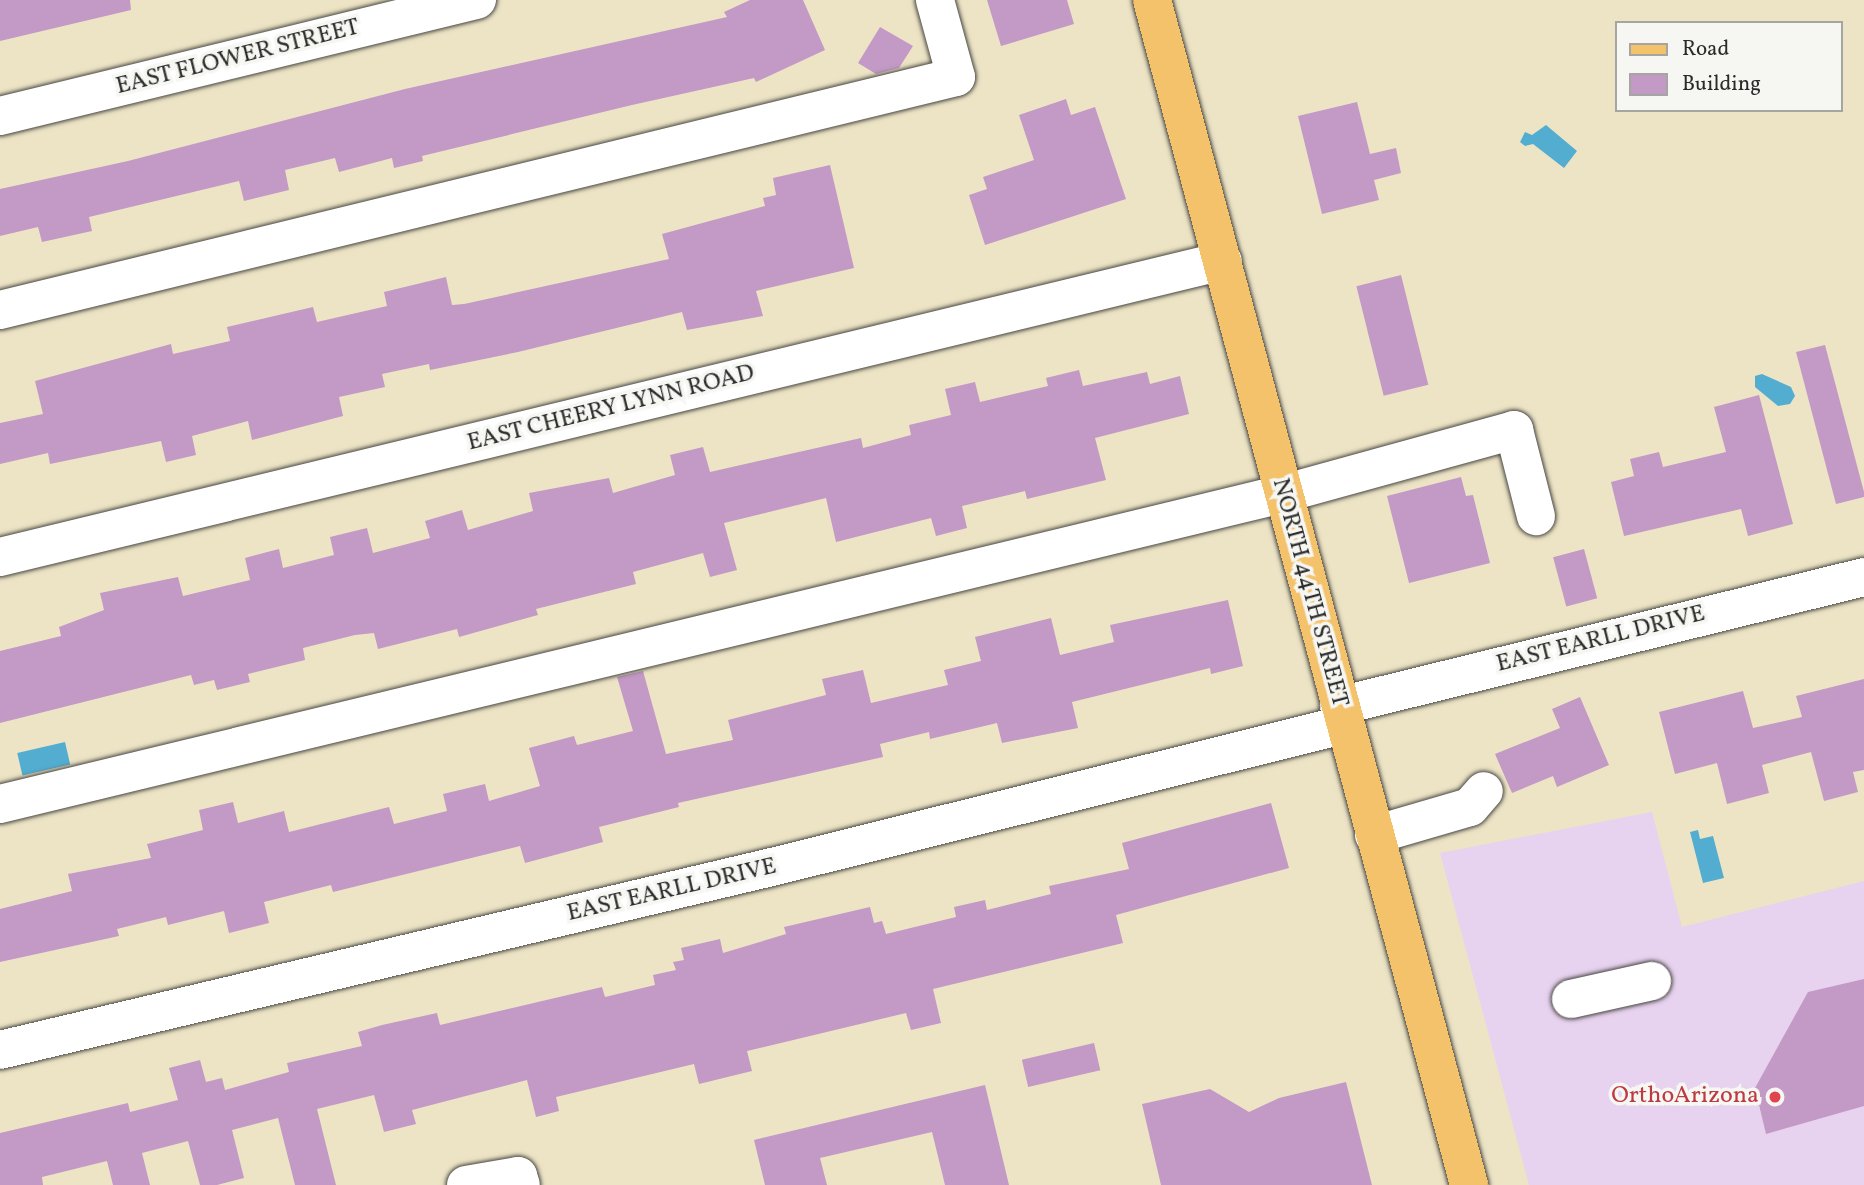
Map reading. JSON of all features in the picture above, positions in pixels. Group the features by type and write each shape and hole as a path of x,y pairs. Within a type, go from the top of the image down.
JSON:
{"main road":[{"name":"NORTH 44TH STREET","path":"1152,0 1341,716 1469,1185"}],"street":[{"name":"EAST FLOWER STREET","path":"0,116 477,0"},
{"path":"0,310 956,77 935,0"},
{"name":"EAST CHEERY LYNN ROAD","path":"0,557 1223,261"},
{"path":"0,804 1282,495 1514,430 1536,516"},
{"name":"EAST EARLL DRIVE","path":"0,1050 772,867 1864,577"},
{"path":"1374,835 1470,807 1484,791"},
{"path":"1571,999 1652,981"},
{"path":"466,1185 518,1176 521,1185"}],"shaded area":[{"path":"1652,812 1682,927 1864,881 1864,1185 1529,1185 1440,853"}],"water":[{"path":"1546,125 1577,151 1564,168 1533,144 1525,146 1520,142 1525,132 1532,135"},
{"path":"1762,374 1791,387 1795,396 1790,404 1778,406 1755,387 1755,376"},
{"path":"65,742 70,764 22,775 17,753"},
{"path":"1698,830 1700,839 1713,836 1724,878 1703,883 1690,832"}],"building":[{"path":"0,0 130,0 131,10 0,41"},
{"path":"750,0 803,0 825,50 756,82 754,78 632,105 422,156 423,161 394,168 392,158 339,172 335,158 285,170 289,190 244,201 239,181 89,217 92,231 42,242 38,227 0,236 0,189 128,161 405,89 727,17 724,12"},
{"path":"987,0 1067,0 1074,24 1001,46"},
{"path":"880,27 913,46 899,68 876,74 858,63"},
{"path":"1066,99 1071,115 1095,107 1126,199 985,245 969,195 987,189 983,177 1034,160 1019,115"},
{"path":"1357,102 1370,154 1396,148 1401,173 1374,180 1379,200 1322,214 1298,116"},
{"path":"830,165 854,268 756,291 763,316 687,330 682,312 518,352 430,370 429,364 382,374 385,387 339,397 343,416 252,440 248,421 192,436 196,455 166,462 161,441 50,464 48,453 0,464 0,423 43,414 35,381 171,344 173,354 230,341 227,327 313,307 317,322 387,306 384,292 446,277 452,305 669,259 662,234 765,206 763,198 776,195 773,178"},
{"path":"1401,275 1428,385 1384,396 1356,286"},
{"path":"1825,345 1864,492 1864,497 1836,504 1796,352"},
{"path":"1079,370 1083,386 1147,372 1150,384 1180,376 1189,414 1095,438 1106,480 1027,499 1025,491 962,506 967,528 936,536 931,518 836,542 826,498 724,523 737,570 710,577 703,553 633,572 636,584 536,609 538,615 459,637 457,629 378,649 374,633 355,635 303,648 305,660 248,674 250,682 217,690 214,680 194,685 191,675 0,723 0,651 61,636 59,627 104,610 100,593 178,577 183,596 250,580 245,558 279,549 283,568 334,555 330,537 367,528 373,553 430,538 425,521 462,510 468,530 533,511 529,493 609,478 613,493 675,475 670,455 703,447 710,472 861,438 863,448 911,435 909,425 951,415 945,389 975,382 980,402 1048,386 1046,378"},
{"path":"1759,395 1793,524 1748,536 1741,509 1624,536 1611,482 1634,476 1630,459 1659,452 1663,467 1726,452 1714,407"},
{"path":"1461,477 1466,496 1473,495 1490,563 1409,583 1387,496"},
{"path":"1584,549 1597,598 1566,607 1553,557"},
{"path":"1228,600 1243,666 1211,674 1210,668 1072,702 1078,728 1002,743 997,723 930,739 929,732 880,744 883,757 678,803 679,807 599,827 603,842 525,863 520,846 333,892 331,885 264,902 269,923 229,933 224,911 168,925 166,917 117,929 119,936 0,962 0,909 72,891 68,874 151,858 147,844 203,830 199,810 233,802 238,823 284,811 289,832 389,807 394,824 447,811 443,794 485,784 489,801 540,786 529,748 574,736 577,745 633,731 617,677 643,671 666,754 733,740 728,720 826,695 822,679 863,670 871,703 948,685 944,670 981,661 975,637 1051,618 1060,655 1114,642 1110,625"},
{"path":"1864,679 1864,770 1853,772 1858,792 1824,801 1811,752 1762,765 1769,793 1727,804 1717,763 1675,774 1659,712 1743,691 1753,728 1802,717 1796,696"},
{"path":"1580,697 1609,765 1557,787 1553,776 1512,793 1495,754 1560,728 1552,709"},
{"path":"1271,803 1289,868 1116,915 1123,943 933,989 941,1023 911,1030 906,1013 747,1051 752,1071 699,1084 694,1064 556,1097 559,1111 536,1117 527,1080 412,1110 416,1124 384,1132 374,1095 317,1109 336,1185 295,1185 278,1118 232,1130 244,1178 217,1185 200,1185 188,1141 142,1153 150,1185 113,1185 107,1161 42,1177 43,1185 0,1185 0,1133 128,1103 130,1112 178,1100 169,1068 200,1060 206,1082 222,1078 225,1090 289,1072 287,1063 362,1046 358,1032 382,1025 437,1013 440,1025 602,987 605,997 655,985 653,975 676,970 673,962 684,960 681,948 720,939 723,953 786,934 784,927 870,907 874,923 882,921 886,934 956,917 954,907 985,900 987,910 1051,894 1049,886 1129,869 1122,843"},
{"path":"1864,979 1864,1106 1766,1134 1755,1088 1808,992"},
{"path":"1094,1043 1100,1070 1028,1087 1022,1060"},
{"path":"1346,1082 1372,1185 1161,1185 1142,1104 1210,1089 1249,1112 1279,1098"},
{"path":"985,1085 1009,1185 945,1185 932,1132 820,1158 827,1185 765,1185 754,1140"}],"place":[{"name":"OrthoArizona","path":"1775,1097"}]}
